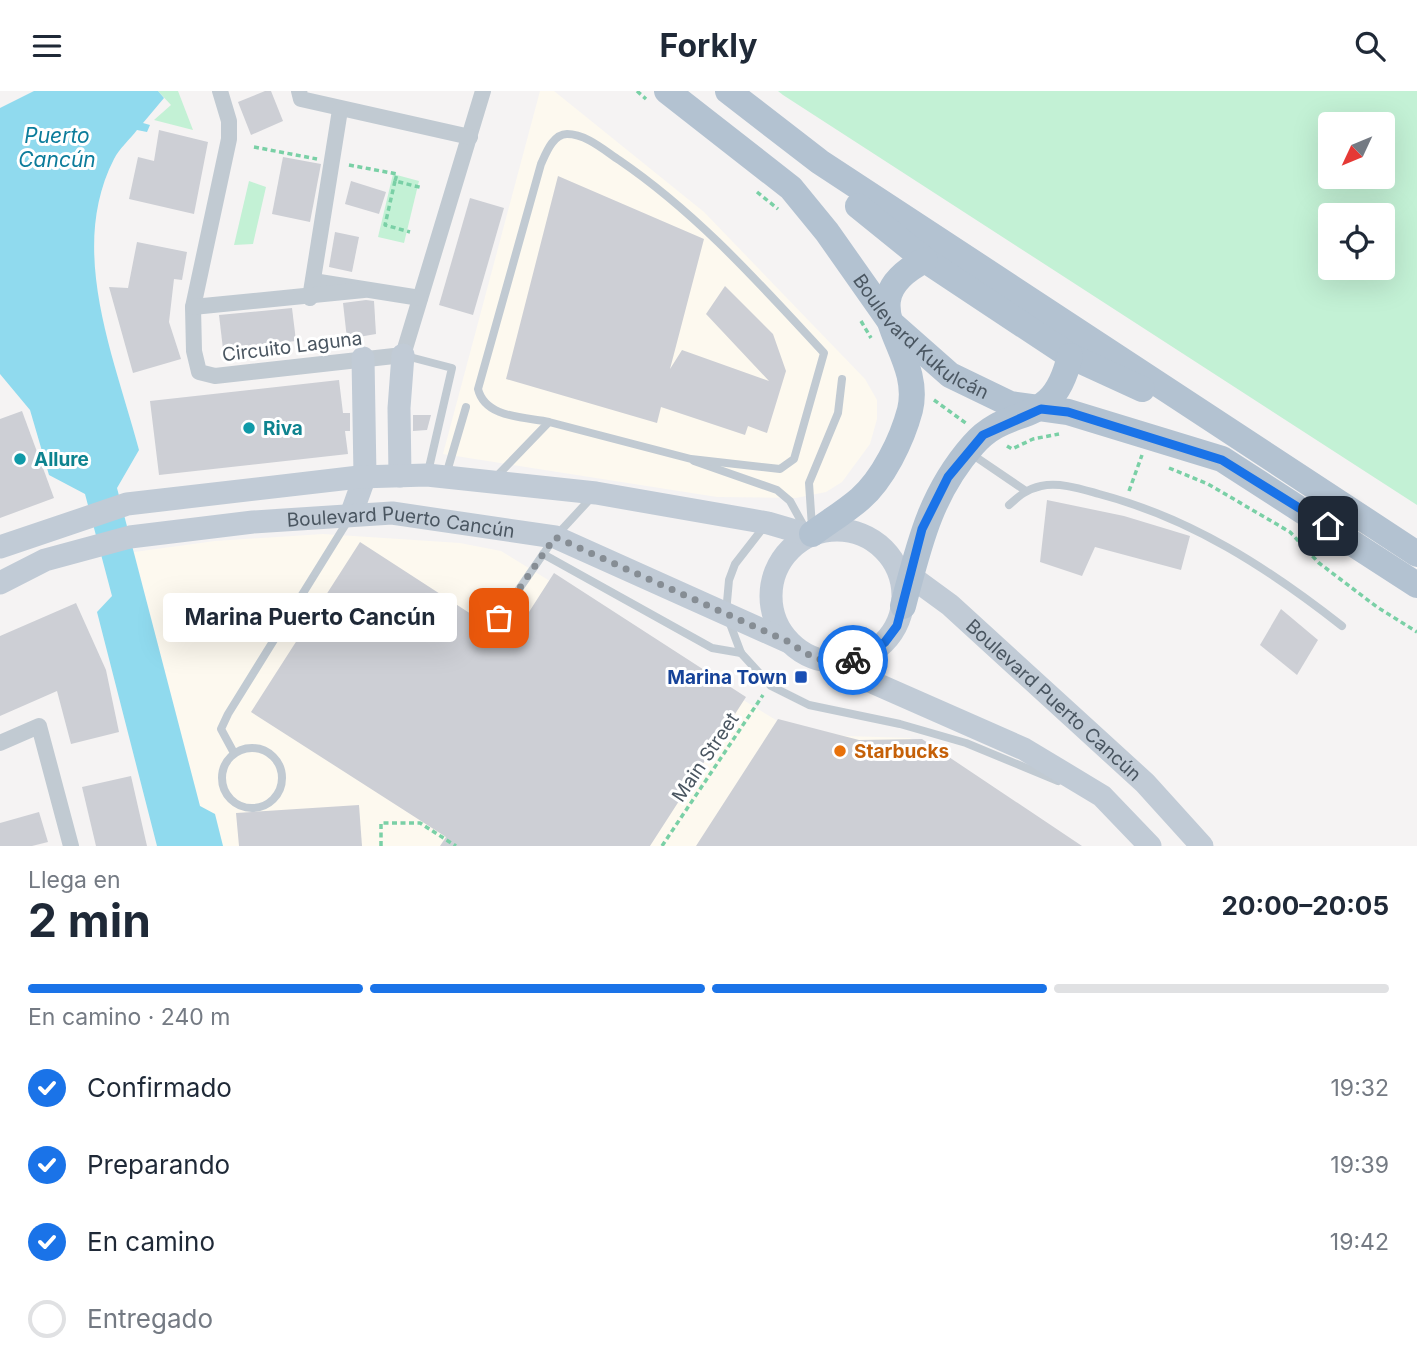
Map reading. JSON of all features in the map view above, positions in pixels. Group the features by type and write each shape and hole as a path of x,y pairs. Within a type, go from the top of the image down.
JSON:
{"main road":[{"path":"728,91 820,162 1417,554"},
{"name":"Boulevard Kukulcán","path":"661,99 791,188 827,232 880,329 970,386 1010,404 1068,412 1143,452 1222,460 1417,585"},
{"path":"820,162 844,196 925,260 1070,356 1146,391 1184,401"},
{"path":"810,535 862,497 894,453 910,409 912,384 880,329 889,289 904,271 925,260"},
{"path":"903,606 904,571 948,477 975,443 1041,409 1063,384 1070,356"}],"street":[{"name":"Circuito Laguna","path":"220,91 229,121 229,139 193,307 196,365 199,372 205,376 403,355"},
{"path":"299,91 301,99 340,110 470,137"},
{"path":"400,475 399,408 403,355 483,91"},
{"path":"310,298 340,110"},
{"path":"313,281 420,298"},
{"path":"193,307 310,298 364,290"},
{"path":"351,515 365,477 363,358"},
{"name":"Boulevard Puerto Cancún","path":"0,547 127,504 400,475 493,480 596,493 768,523 810,535"},
{"name":"Boulevard Puerto Cancún","path":"0,583 45,560 130,537 179,529 392,513 549,545 726,614 789,642"},
{"path":"903,606 891,634 869,655 849,662 829,662 807,656 789,642 776,625 771,604 771,583 778,563 791,547 810,535 840,530 866,536 882,547 904,571"},
{"name":"Boulevard Puerto Cancún","path":"904,571 950,605 1145,783 1202,846"},
{"name":"Boulevard Puerto Cancún","path":"829,662 1024,749 1102,796 1150,846"},
{"path":"0,743 39,726 71,846"}],"lane":[{"path":"568,134 591,141 658,187 715,237 824,353 794,459 780,469 691,460 549,422 490,409 481,402 478,389 541,164 550,145 559,136 568,134"},
{"path":"403,355 452,368 436,476"},
{"path":"810,535 809,483 838,413 842,379"},
{"path":"436,476 466,407"},
{"path":"493,480 549,422"},
{"path":"975,443 1026,491"},
{"path":"691,460 704,467 777,490 790,501 810,535"},
{"path":"1009,505 1026,491 1043,485 1068,486 1126,501 1178,520 1229,547 1342,626"},
{"path":"499,618 549,545 596,493"},
{"path":"234,753 221,729 228,714 351,515"},
{"path":"768,523 749,542 735,564 729,580 726,614 741,653 770,685 808,705 900,724 965,743 1102,796"},
{"path":"549,545 712,648 741,653"},
{"path":"253,747 263,749 279,763 282,784 272,802 253,809 235,803 228,796 222,778 223,769 234,753 253,747"}],"path":[{"path":"637,91 661,99"},
{"path":"395,181 384,225 410,232"},
{"path":"748,184 778,210"},
{"path":"877,345 880,329"},
{"path":"912,384 975,443 1012,449 1058,434 1072,435"},
{"path":"1126,501 1143,452"},
{"path":"1164,466 1208,484 1290,532 1319,563 1417,632"},
{"name":"Main Street","path":"662,846 770,685"},
{"path":"381,846 381,823 420,823 456,846"}],"shaded area":[{"path":"540,91 554,91 704,212 865,379 877,400 877,419 870,444 842,482 826,492 796,498 717,497 443,454"},
{"path":"323,534 460,543 501,551 779,722 845,736 910,738 1078,846 223,846 215,815 200,806 134,552 215,541"}],"green space":[{"path":"158,91 178,91 193,130 154,120 171,105"},
{"path":"778,91 1417,91 1417,505 783,95"},
{"path":"393,174 419,181 404,243 378,237"},
{"path":"249,181 266,187 253,244 234,245"}],"water":[{"name":"Puerto Cancún","path":"34,91 158,91 164,98 143,123 150,125 147,132 137,130 114,159 101,194 95,230 95,267 108,342 139,450 117,488 200,806 215,814 223,846 157,846 97,612 112,596 85,494 49,475 30,410 0,374 0,108"}],"building":[{"path":"271,91 283,121 251,135 238,102"},
{"path":"159,130 208,142 194,214 129,199 138,157 154,161"},
{"path":"283,157 321,164 310,222 272,214"},
{"path":"558,176 704,239 670,369 682,350 769,381 706,314 725,286 773,334 786,371 767,433 748,426 745,435 661,407 657,423 506,379"},
{"path":"351,181 386,192 379,214 345,204"},
{"path":"470,198 504,208 473,315 439,305"},
{"path":"335,232 359,237 352,272 329,267"},
{"path":"137,242 187,252 182,280 174,279 169,322 181,359 133,373 109,287 128,288"},
{"path":"374,301 376,334 347,339 343,303"},
{"path":"292,308 296,341 223,349 219,315"},
{"name":"Riva","path":"339,380 343,413 350,413 350,431 345,431 348,454 159,475 150,401"},
{"name":"Allure","path":"22,411 54,498 0,518 0,419"},
{"path":"413,415 431,415 427,430 413,431"},
{"path":"1047,500 1124,516 1190,536 1181,570 1095,547 1082,576 1040,562"},
{"path":"360,542 511,640 554,573 746,697 650,846 440,846 446,837 251,712"},
{"path":"76,603 106,670 119,732 71,744 57,691 0,716 0,636"},
{"path":"1281,609 1318,640 1297,675 1260,645"},
{"path":"778,719 859,740 922,739 1082,846 696,846"},
{"path":"131,776 147,846 96,846 82,787"},
{"path":"359,805 362,846 239,846 236,813"},
{"path":"39,812 48,842 32,846 0,846 0,823"}],"way so far":[{"path":"499,618 555,537 789,642 807,656 829,662 853,660"}],"place":[{"name":"Riva","path":"249,428"},
{"name":"Allure","path":"20,459"},
{"name":"Marina Puerto Cancún","path":"499,618"},
{"name":"Marina Town","path":"801,677"},
{"name":"Starbucks","path":"840,751"}],"route":[{"path":"853,660 869,655 885,642 897,626 922,529 948,477 983,435 1041,409 1068,412 1222,460 1328,526"}]}
